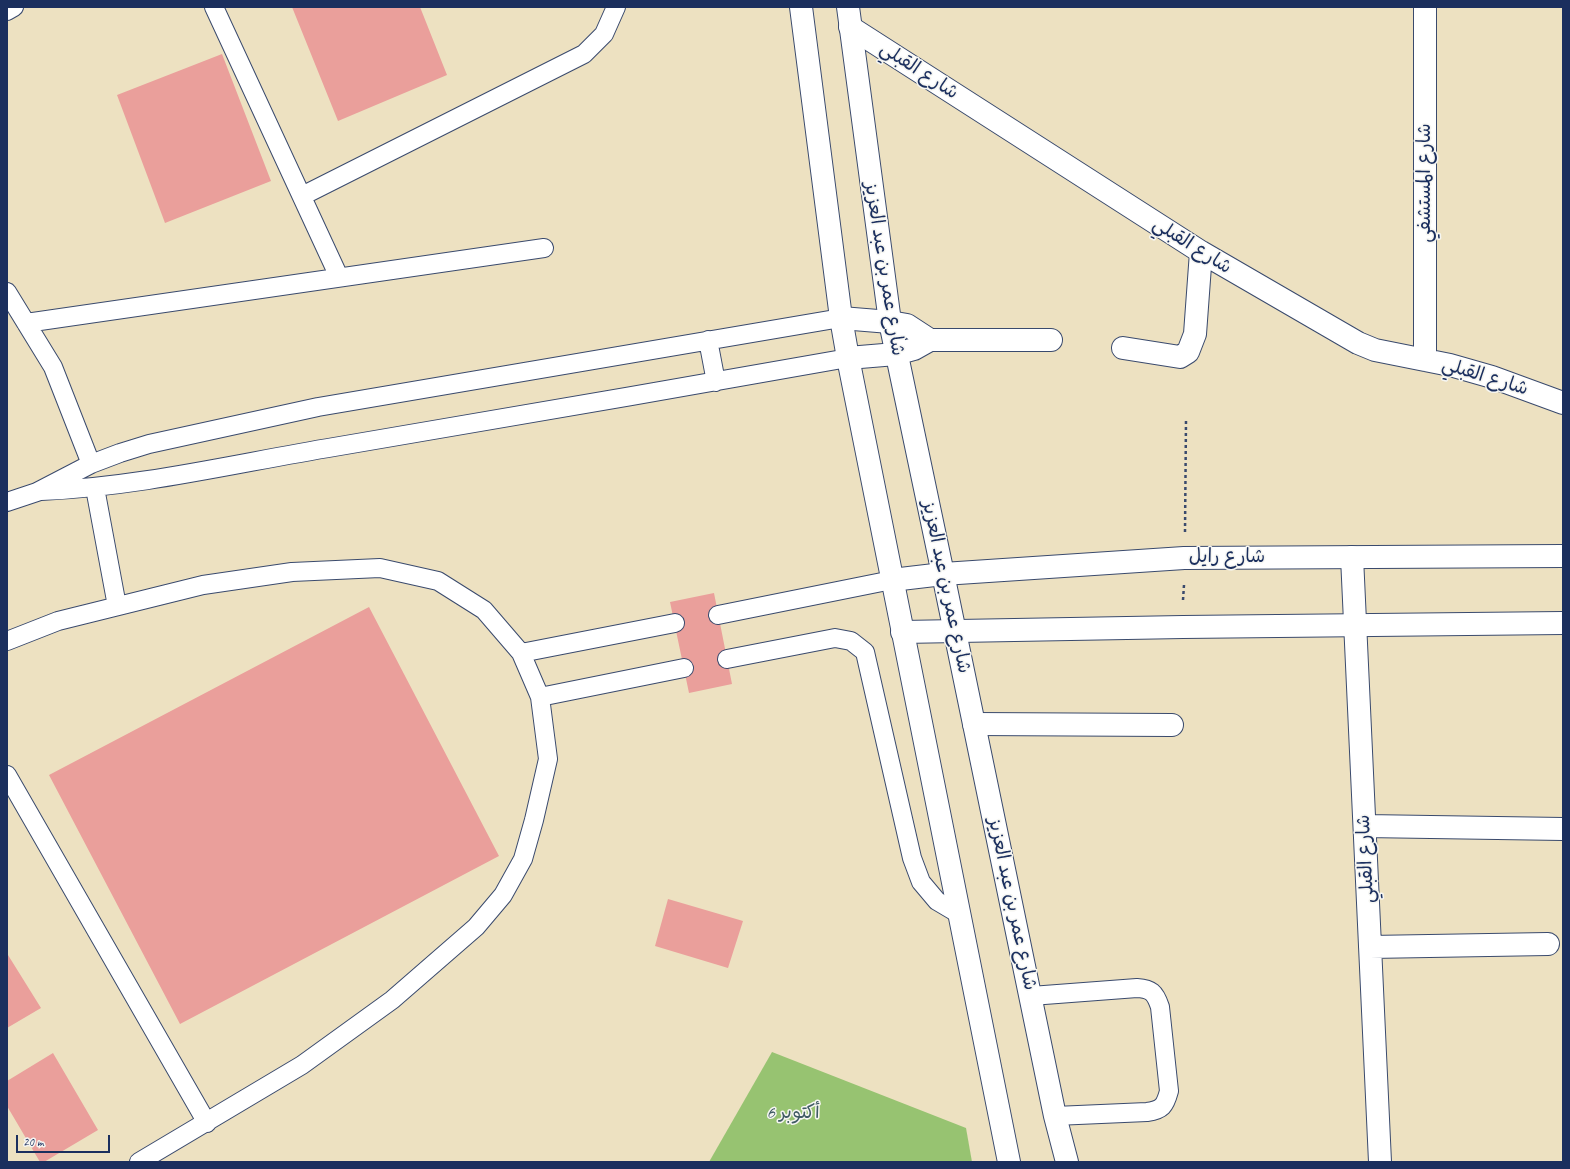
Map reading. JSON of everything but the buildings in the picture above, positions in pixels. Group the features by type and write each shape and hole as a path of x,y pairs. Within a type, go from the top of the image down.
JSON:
{"street":[{"path":"801,7 841,318 848,358 1009,1162"},
{"name":"شارع المستشفي","path":"1425,7 1425,360"},
{"name":"شارع القبلي","path":"849,17 1201,252 1358,343 1375,350 1450,365 1492,377 1563,403"},
{"name":"شارع عمر بن عبد العزيز","path":"849,17 890,322 896,354 944,574 1055,1116 1067,1162"},
{"path":"1123,348 1180,357 1188,352 1195,334 1201,252"},
{"path":"841,318 907,325 930,340"},
{"path":"848,358 896,354 914,349 930,340 1051,340"},
{"name":"شارع رايل","path":"892,580 944,574 1184,558 1563,556"},
{"name":"شارع القبلي","path":"1352,557 1380,1162"},
{"path":"902,632 1356,624 1563,623"},
{"path":"974,724 1172,725"},
{"path":"1365,826 1563,829"},
{"path":"1370,947 1548,944"}],"lane":[{"path":"7,11 14,7"},
{"path":"214,7 339,277"},
{"path":"302,196 584,54 604,34 616,7"},
{"path":"26,323 544,248"},
{"path":"7,292 53,367 91,464"},
{"path":"7,502 37,492 91,464 149,444 318,407 841,318"},
{"path":"708,340 716,382"},
{"path":"37,492 95,488 126,484 848,358"},
{"path":"95,488 117,606"},
{"path":"7,641 58,621 203,585 292,572 380,568 438,581 484,610 521,653 540,697 548,759 534,820 523,859 503,896 476,927 392,1000 302,1065 207,1123 139,1162"},
{"path":"718,615 892,580"},
{"path":"521,653 675,623"},
{"path":"727,659 835,638 851,641 864,652 912,858 921,882 937,901 959,914"},
{"path":"540,697 684,668"},
{"path":"7,775 207,1123"},
{"path":"1031,996 1136,988 1147,989 1156,996 1160,1007 1169,1092 1166,1102 1158,1110 1147,1112 1055,1116"}],"path":[{"path":"1183,627 1186,420"}],"green space":[{"name":"6 أكتوبر","path":"772,1052 966,1128 972,1162 709,1162"}]}
